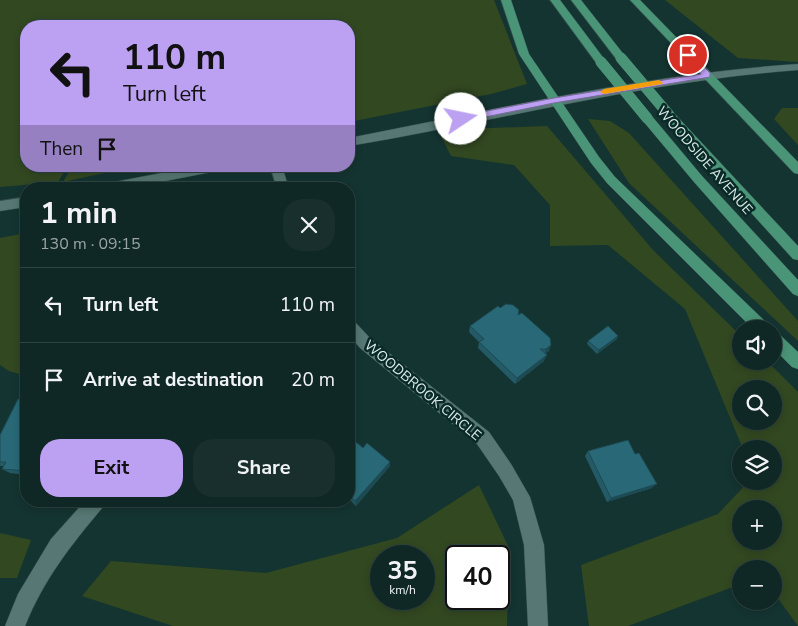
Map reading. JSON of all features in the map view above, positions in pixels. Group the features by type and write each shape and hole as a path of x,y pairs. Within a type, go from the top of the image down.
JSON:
{"main road":[{"path":"506,0 524,54 595,160 611,180 754,320"},
{"name":"WOODSIDE AVENUE","path":"555,0 601,62 698,179 798,290"},
{"name":"WOODSIDE AVENUE","path":"576,0 669,115 798,255"},
{"path":"635,0 798,170"},
{"path":"782,347 798,362"}],"street":[{"path":"355,141 554,100 707,75 798,68"},
{"path":"137,182 190,172"},
{"path":"0,206 20,203"},
{"name":"WOODBROOK CIRCLE","path":"355,332 365,343 483,438 505,470 521,498 534,545 538,626"},
{"path":"14,626 26,601 58,546 92,507"}],"green space":[{"path":"0,0 494,0 527,84 491,94 355,121 355,20 20,20 20,172 64,172 58,182 20,182 20,185 0,187"},
{"path":"665,0 798,0 798,62 738,58"},
{"path":"782,108 798,108 798,145 774,119"},
{"path":"588,119 610,121 629,133 798,321 798,341 782,326 782,320 776,320 629,183"},
{"path":"547,126 653,250 732,327 732,370 776,370 798,392 798,626 782,604 782,560 732,560 732,587 628,626 589,626 581,565 718,514 741,490 782,490 782,440 739,440 735,430 782,430 782,380 732,380 732,422 685,309 608,245 550,246 550,205 514,165 451,156 438,130"},
{"path":"69,172 109,172 63,182"},
{"path":"20,234 20,374 9,371 0,365 0,238"},
{"path":"479,485 508,545 445,545 445,610 507,610 507,626 173,626 82,596 111,561 266,573 370,545 370,610 435,610 435,545 371,545 397,538"},
{"path":"0,533 31,540 17,578 0,578"}],"building":[{"path":"506,304 513,305 519,310 518,315 522,313 550,338 551,345 546,349 540,349 547,355 517,378 479,342 484,339 470,326 498,306 500,308"},
{"path":"608,326 618,336 599,350 588,341"},
{"path":"18,399 20,399 20,470 2,469 6,462 0,462 0,435"},
{"path":"628,440 635,454 639,453 657,484 611,498 588,451"},
{"path":"355,441 363,448 367,443 390,462 355,501"}],"slow traffic":[{"path":"604,92 659,83"}],"route":[{"path":"461,119 554,100 707,75 688,55"}]}
